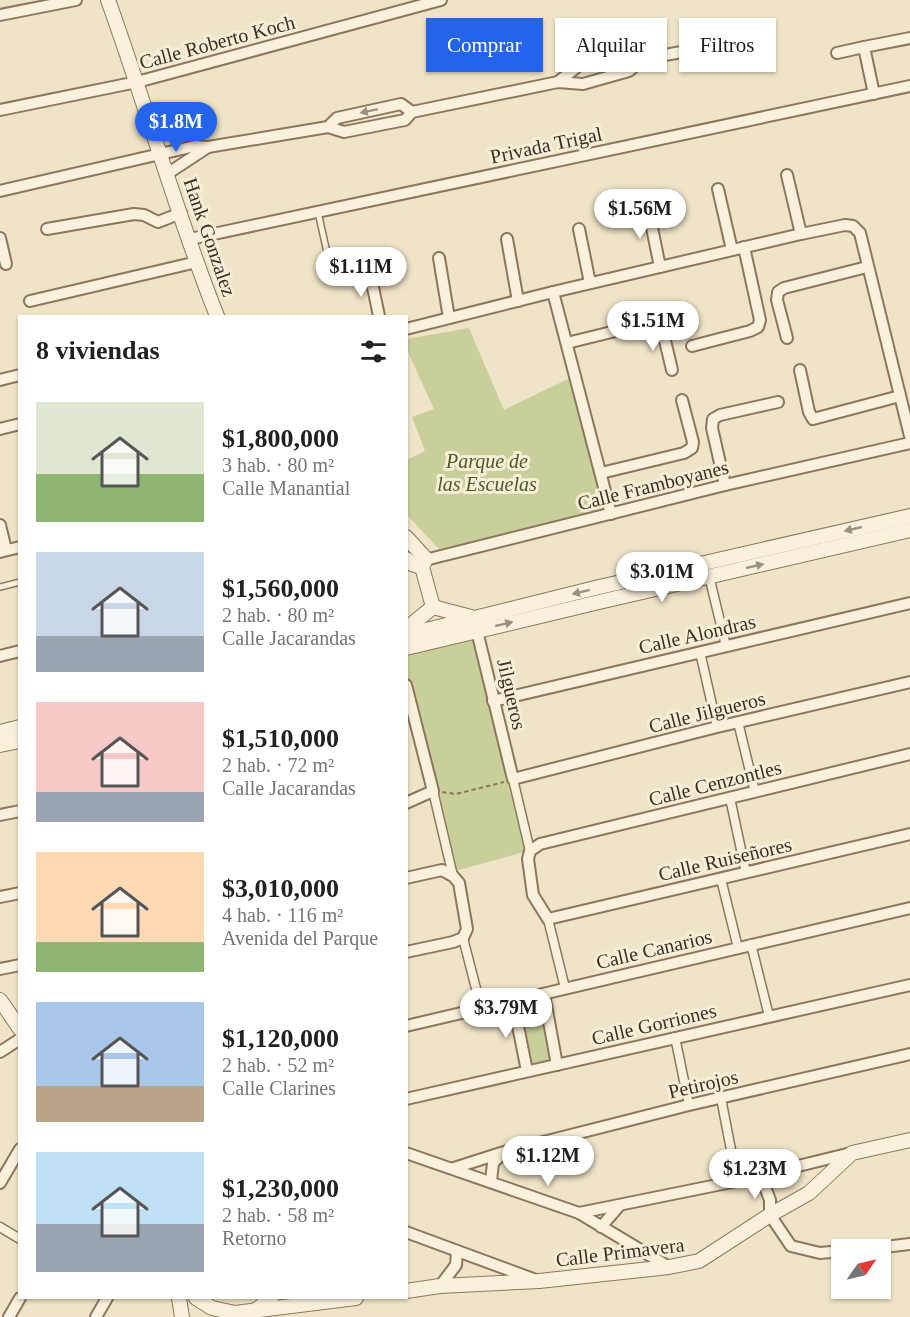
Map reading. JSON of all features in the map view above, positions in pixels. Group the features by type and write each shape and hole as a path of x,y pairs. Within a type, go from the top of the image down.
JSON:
{"street":[{"path":"0,15 76,0"},
{"name":"Hank Gonzalez","path":"108,0 217,315"},
{"name":"Calle Roberto Koch","path":"0,110 137,82 441,0"},
{"path":"837,53 910,38"},
{"path":"864,47 874,94"},
{"path":"558,82 571,72"},
{"path":"0,190 160,156 195,146 208,147 328,127 344,132 405,120 412,112 558,82 583,84 625,72"},
{"name":"Privada Trigal","path":"190,239 910,86"},
{"path":"328,127 337,118 401,104 412,112"},
{"path":"167,174 208,147"},
{"path":"787,175 801,234"},
{"path":"718,189 732,250"},
{"path":"648,208 660,267"},
{"path":"47,229 134,214 144,215 158,222 181,213"},
{"path":"408,328 744,247 845,225 853,226 860,233 910,436"},
{"path":"579,229 590,283"},
{"path":"0,238 6,264"},
{"path":"507,239 518,301"},
{"path":"692,346 758,327 760,320 744,247"},
{"path":"439,258 449,318"},
{"path":"30,301 197,262"},
{"path":"787,338 777,300 778,292 784,288 867,267"},
{"path":"370,273 380,315"},
{"path":"553,292 611,514"},
{"path":"567,343 652,322 658,323 662,328 672,370"},
{"path":"800,370 809,412 813,418 900,396"},
{"path":"0,380 18,376"},
{"path":"601,473 684,453 692,448 693,442 682,400"},
{"path":"725,485 712,428 713,419 720,415 778,402"},
{"path":"0,429 18,424"},
{"name":"Calle Framboyanes","path":"414,563 725,485 910,443"},
{"path":"408,647 475,624 910,516"},
{"path":"0,525 3,551 18,547"},
{"path":"408,635 475,624 709,576 910,530"},
{"path":"408,544 433,607 475,624"},
{"path":"709,576 726,646"},
{"name":"Calle Alondras","path":"493,701 910,603"},
{"path":"408,627 433,607"},
{"name":"Jilgueros","path":"475,624 513,779"},
{"path":"0,656 18,652"},
{"path":"700,652 717,728"},
{"name":"Calle Jilgueros","path":"513,779 738,722 910,682"},
{"path":"408,700 411,723 434,791 453,876"},
{"path":"738,722 755,792"},
{"path":"0,732 18,728"},
{"path":"0,746 18,742"},
{"name":"Calle Cenzontles","path":"530,851 540,844 910,754"},
{"path":"513,779 530,851 528,859 533,895 548,919 565,988"},
{"path":"408,802 434,791"},
{"path":"730,798 746,873"},
{"path":"0,815 18,811"},
{"name":"Calle Ruiseñores","path":"548,919 910,834"},
{"path":"408,878 442,870 453,876 459,883 467,929 463,938 481,1008"},
{"path":"721,879 738,948"},
{"path":"0,897 18,893"},
{"name":"Calle Canarios","path":"408,1026 910,908"},
{"path":"408,952 463,938"},
{"path":"751,944 769,1016"},
{"path":"0,969 18,965"},
{"name":"Calle Gorriones","path":"408,1099 910,984"},
{"path":"544,994 556,1065"},
{"path":"0,1000 18,1026"},
{"path":"513,1001 527,1071"},
{"path":"675,1037 689,1105"},
{"path":"0,1052 18,1040"},
{"name":"Petirojos","path":"454,1168 504,1152 689,1105 910,1054"},
{"path":"721,1098 737,1181"},
{"path":"579,1212 619,1206 752,1178 910,1140"},
{"path":"0,1183 18,1152"},
{"path":"491,1181 493,1163 504,1152"},
{"name":"Calle Primavera","path":"408,1291 440,1286 539,1281 669,1267 699,1261 809,1193 852,1153"},
{"path":"408,1154 579,1212 669,1267"},
{"path":"752,1178 765,1187 770,1200 770,1215 791,1246 820,1253 831,1252"},
{"path":"601,1227 619,1206"},
{"path":"0,1227 18,1238"},
{"path":"408,1233 539,1281"},
{"path":"891,1246 910,1244"},
{"path":"440,1286 456,1266 457,1251"},
{"path":"9,1317 19,1299"},
{"path":"96,1317 106,1299"},
{"path":"179,1299 182,1317"},
{"path":"198,1299 212,1308 233,1315 348,1299"},
{"path":"255,1311 270,1299"}],"lane":[{"path":"318,212 328,257"},
{"path":"0,587 18,582"}],"path":[{"path":"434,791 456,794 513,779"}],"green space":[{"name":"Parque de las Escuelas","path":"469,328 504,410 574,376 611,514 439,549 408,516 408,459 425,451 412,417 434,409 408,352 408,339"},
{"path":"476,631 528,851 452,872 408,690 408,648"},
{"path":"544,994 557,1065 527,1071 513,1001"}]}
